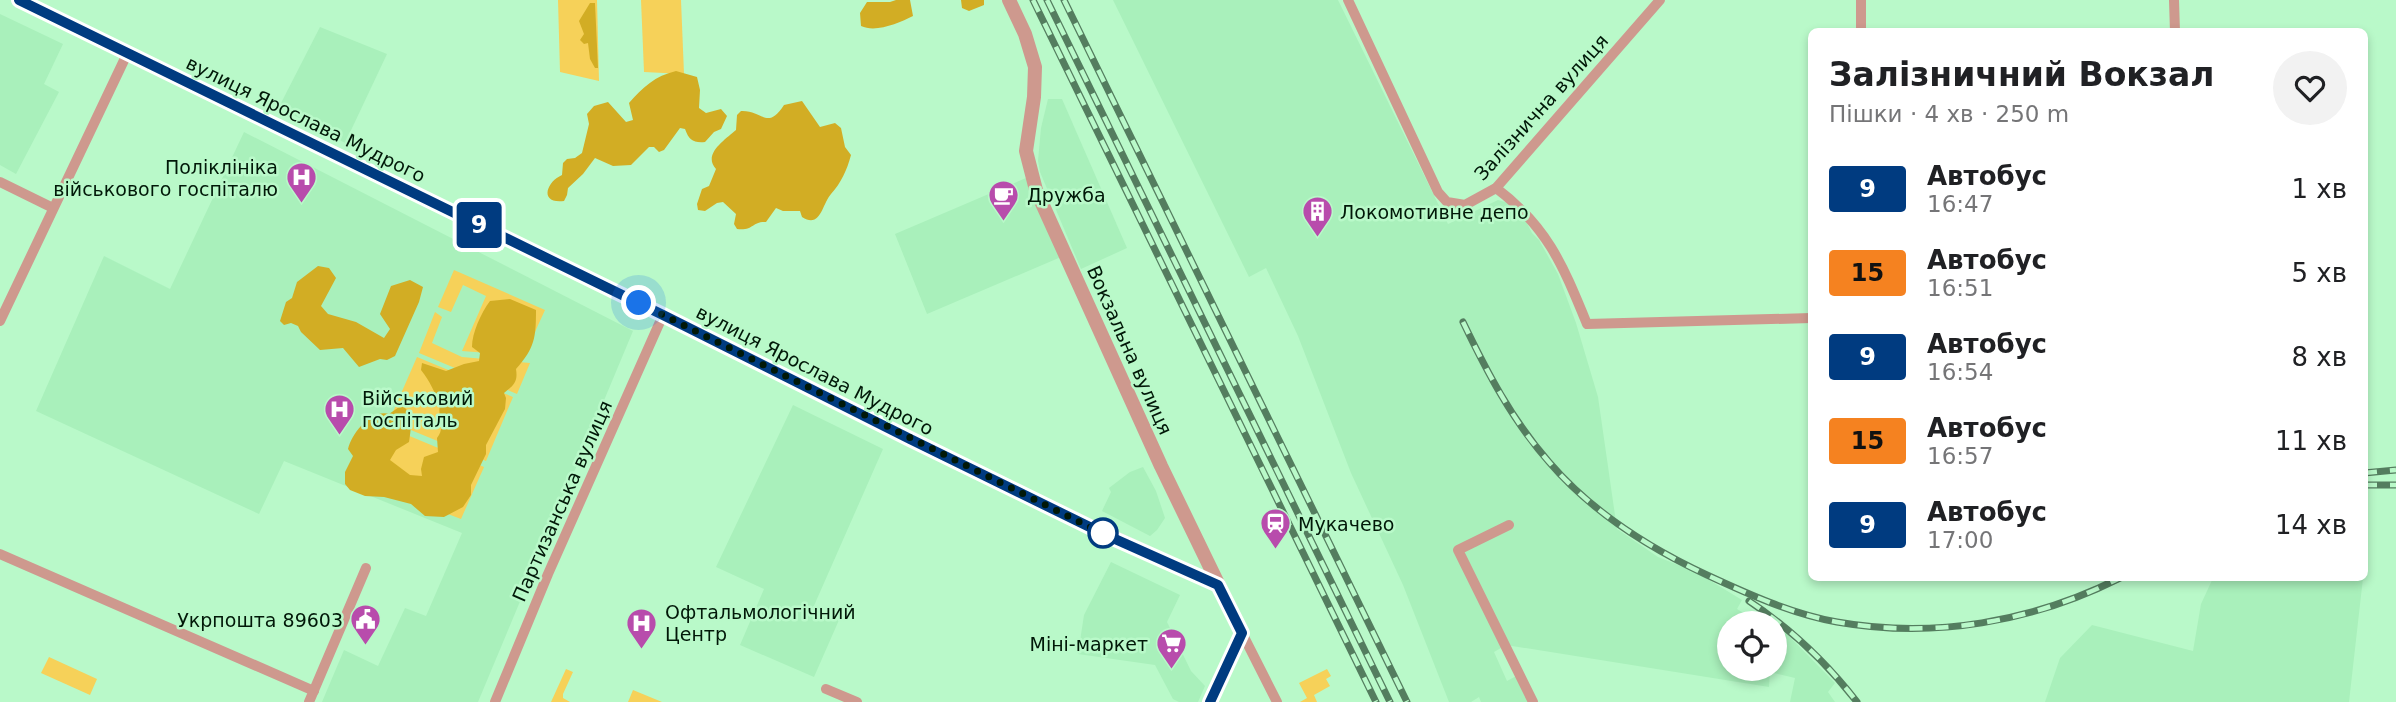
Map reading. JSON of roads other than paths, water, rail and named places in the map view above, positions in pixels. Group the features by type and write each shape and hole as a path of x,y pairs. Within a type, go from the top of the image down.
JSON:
{"street":[{"name":"вулиця Ярослава Мудрого","path":"19,0 1020,493 1218,585"},
{"name":"Вокзальна вулиця","path":"1009,0 1025,34 1035,67 1034,97 1026,152 1036,190 1161,466 1277,702"},
{"name":"Залізнична вулиця","path":"1348,0 1438,192 1447,202 1465,205 1496,188 1660,0"},
{"path":"1861,0 1861,28"},
{"path":"2174,0 2175,28"},
{"path":"0,321 127,54"},
{"path":"0,182 52,208"},
{"path":"1496,188 1528,215 1552,245 1587,324 1808,318"},
{"name":"Партизанська вулиця","path":"495,702 548,574 663,315"},
{"path":"1509,526 1458,550 1533,702"},
{"path":"0,554 313,691"},
{"path":"309,702 366,568"},
{"path":"1210,702 1242,633"},
{"path":"826,689 857,702"}],"railway":[{"path":"1033,0 1376,702"},
{"path":"1047,0 1390,702"},
{"path":"1064,0 1407,702"},
{"path":"1463,322 1491,377 1523,429 1549,462 1583,497 1622,527 1664,553 1770,603 1837,622 1873,627 1946,627 2017,616 2052,606 2113,581"},
{"path":"2368,473 2396,470"},
{"path":"2368,485 2396,485"},
{"path":"1749,601 1807,647 1857,702"}],"place":[{"name":"Поліклініка військового госпіталю","path":"301,205"},
{"name":"Дружба","path":"1004,222"},
{"name":"Локомотивне депо","path":"1317,239"},
{"name":"Військовий госпіталь","path":"339,436"},
{"name":"Мукачево","path":"1275,551"},
{"name":"Укрпошта 89603","path":"366,647"},
{"name":"Офтальмологічний Центр","path":"642,650"},
{"name":"Міні-маркет","path":"1171,671"}]}
